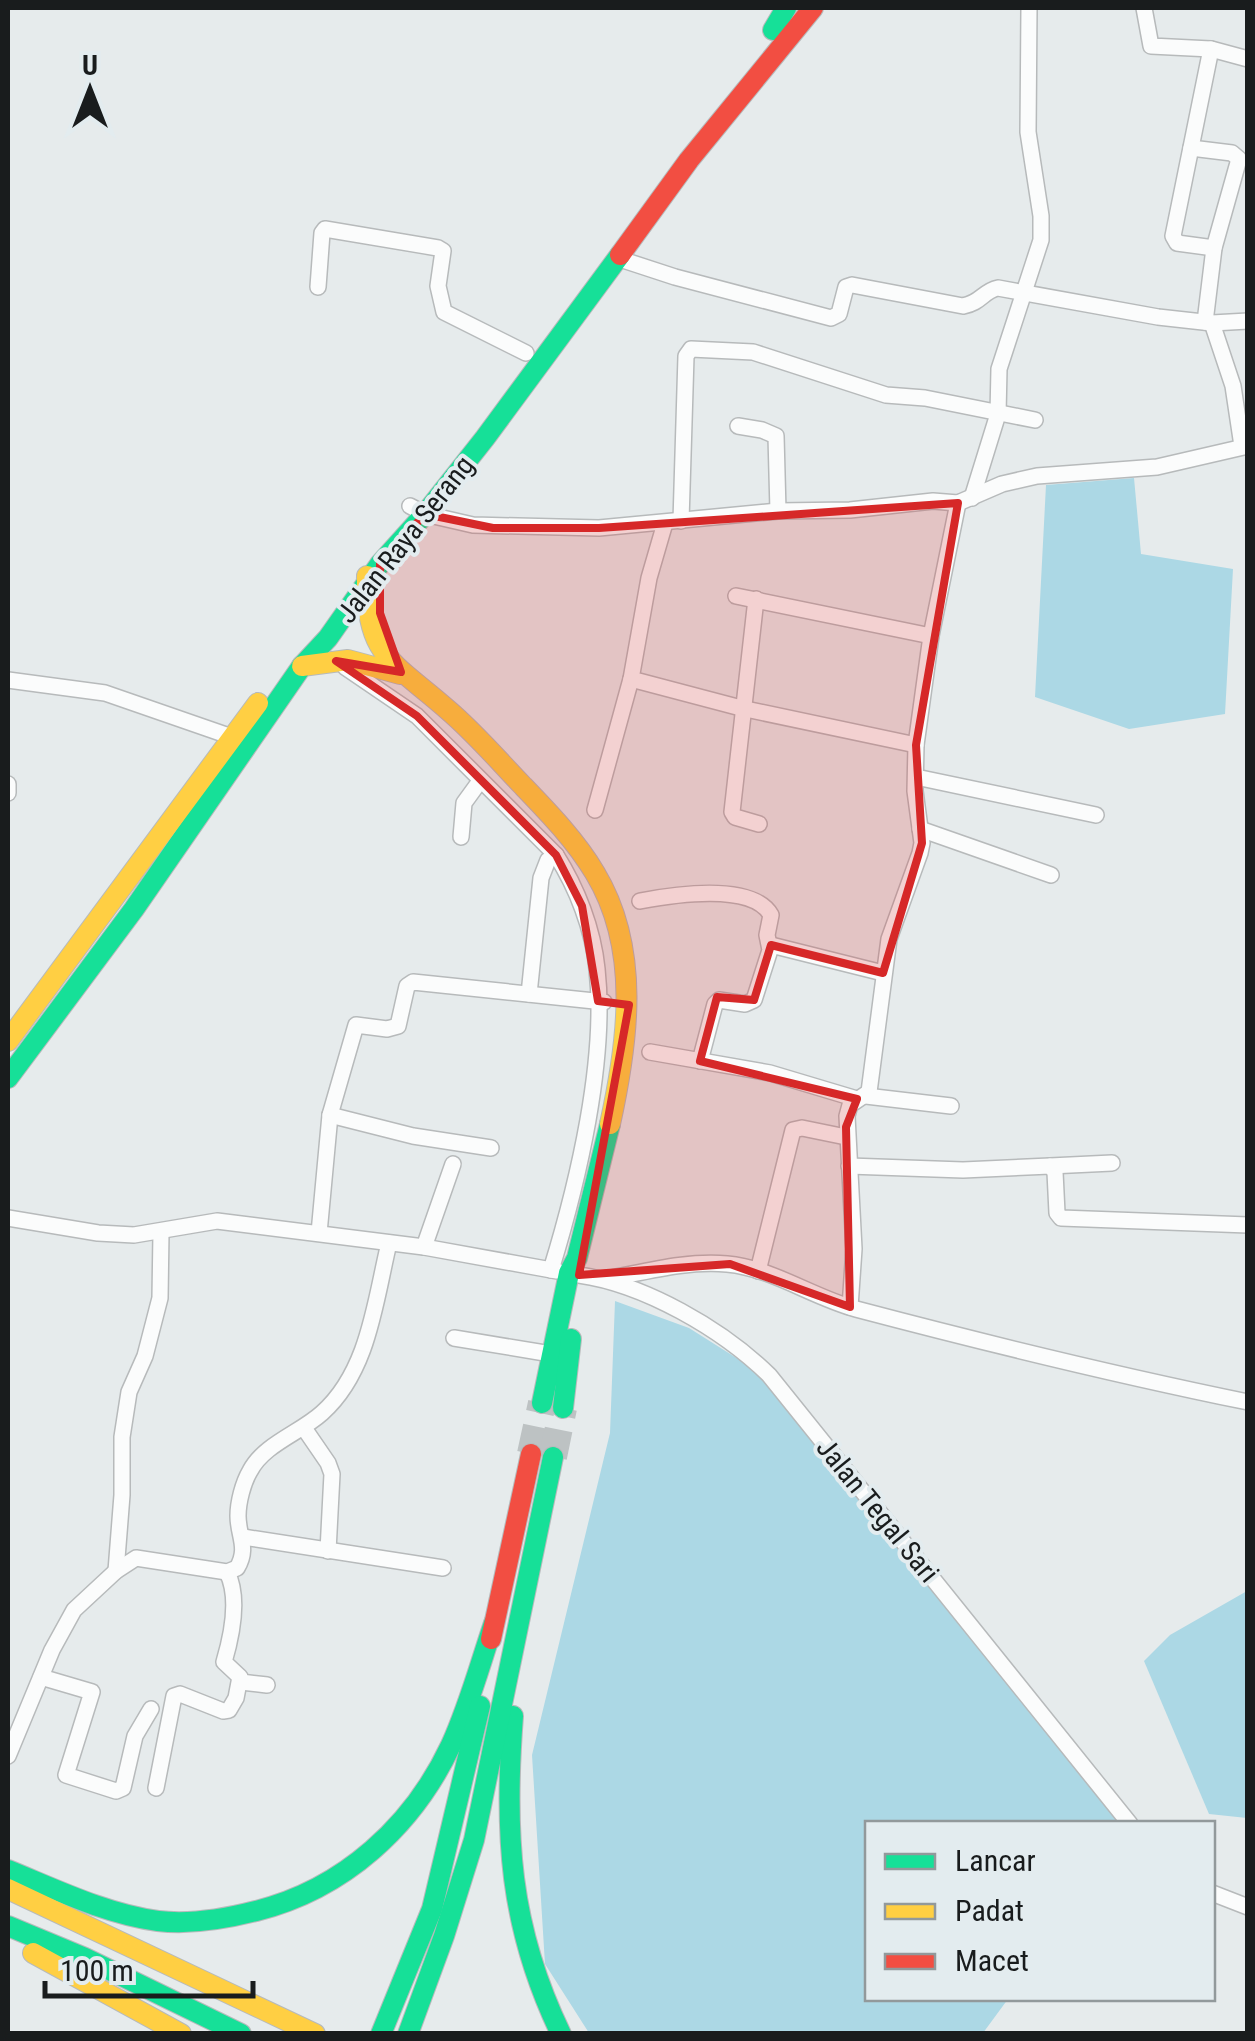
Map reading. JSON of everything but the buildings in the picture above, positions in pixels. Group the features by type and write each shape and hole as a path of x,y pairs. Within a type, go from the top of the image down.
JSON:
{"highway":[{"name":"Jalan Raya Serang","path":"577,301 617,258 779,36 789,8"},
{"name":"Jalan Raya Serang","path":"8,1041 190,812 302,666 374,562 418,510 467,436 577,301 779,36 815,8"},
{"name":"Jalan Raya Serang","path":"8,1078 190,812 232,738 367,582 374,562"},
{"path":"374,562 380,613 390,640 385,655"},
{"path":"367,582 370,620 385,655"},
{"path":"318,638 385,655 412,678 486,746 572,838 612,902 621,938 626,1047 569,1269 542,1403"},
{"path":"302,666 336,661 362,663 412,678"},
{"path":"563,1408 569,1269"},
{"path":"381,2034 432,1909 450,1841 531,1454"},
{"path":"412,2027 474,1840 553,1456"},
{"path":"522,1620 511,1728 508,1848 516,1921 540,1997 560,2034"},
{"path":"8,1870 114,1911 164,1922 212,1921 297,1901 360,1864 393,1832 434,1777 462,1718 494,1622"},
{"path":"8,1889 315,2034"},
{"path":"8,1926 85,1958 240,2034"},
{"path":"8,1938 181,2034"}],"street":[{"path":"850,1308 854,1250 846,1137 850,1105 870,1088 882,973 893,919 920,853 916,746 931,636 965,501 998,414 999,369 1040,240 1028,132 1028,8"},
{"path":"1144,8 1151,46 1211,49 1248,59"},
{"path":"1211,49 1173,236 1177,242 1214,248"},
{"path":"418,510 493,528 599,528 778,511 850,510 965,501 1002,484 1037,476 1158,467 1245,446 1233,386 1208,322 1214,248 1239,159 1232,153 1191,148"},
{"path":"318,287 325,229 438,248 442,251 438,286 444,312 533,357"},
{"path":"617,258 675,278 832,318 839,314 846,287 852,285 963,306 976,304 991,289 998,288 1158,317 1248,322"},
{"path":"595,810 632,679 649,578 673,522 686,356 691,349 752,352 886,395 925,398 1035,420"},
{"path":"738,426 776,436 778,511"},
{"path":"736,596 931,636"},
{"path":"756,600 732,812 735,817 759,824"},
{"path":"336,661 417,716 556,855 582,906 597,967 598,1001 594,1073 577,1173 569,1269"},
{"path":"632,679 741,708 916,746"},
{"path":"8,680 105,693 232,738"},
{"path":"916,778 1096,815"},
{"path":"461,837 464,804 480,782"},
{"path":"8,784 8,793"},
{"path":"920,829 1051,875"},
{"path":"529,994 541,878 548,860 556,855"},
{"path":"640,901 733,894 754,900 771,916 766,935 771,945 754,1000 745,1004 719,1000 715,1004 700,1061"},
{"path":"771,945 882,973"},
{"path":"319,1233 330,1115 356,1025 387,1029 398,1026 409,983 627,1004"},
{"path":"650,1052 770,1073 862,1098 951,1106"},
{"path":"330,1115 413,1136 491,1148"},
{"path":"758,1271 793,1130 802,1128 846,1137"},
{"path":"849,1166 964,1170 1112,1162"},
{"path":"424,1247 453,1164"},
{"path":"1050,1166 1056,1172 1056,1208 1061,1218 1248,1226"},
{"name":"Jalan Tegal Sari","path":"8,1218 98,1233 161,1233 210,1221 424,1247 607,1278 685,1313 749,1355 769,1375 1128,1821"},
{"path":"116,1570 122,1437 129,1392 145,1356 160,1298 161,1233"},
{"path":"8,1756 74,1610 116,1570 136,1558 227,1572 237,1568 243,1538 238,1512 252,1466 273,1446 326,1410 346,1384 362,1355 389,1243"},
{"path":"607,1278 716,1263 758,1271 850,1308 1142,1381 1248,1402"},
{"path":"454,1338 551,1354"},
{"path":"304,1428 332,1474 328,1551"},
{"path":"243,1538 443,1568"},
{"path":"227,1572 233,1592 232,1626 224,1662 241,1682 267,1685"},
{"path":"41,1677 92,1692 66,1776 116,1791 123,1788 144,1706 170,1718"},
{"path":"156,1788 176,1694 229,1710 241,1682"},
{"path":"1215,1894 1248,1907"}],"highlighted area":[{"path":"958,503 916,745 922,843 883,973 771,945 754,1000 717,997 700,1061 857,1099 846,1127 850,1307 730,1264 579,1275 629,1005 598,1001 582,906 556,855 417,716 336,661 401,672 380,613 380,564 425,514 493,528 599,528"}],"shaded area":[{"path":"1134,478 1141,554 1233,569 1225,714 1129,729 1035,697 1046,485"},
{"path":"615,1301 689,1328 754,1369 1117,1821 865,1821 865,2001 1007,2001 983,2033 589,2033 545,1964 532,1755 610,1433"},
{"path":"1247,1591 1247,1818 1209,1814 1144,1661 1170,1635"}],"tunnel":[{"path":"531,1454 542,1403"},
{"path":"553,1457 563,1408"}],"traffic: fast":[{"path":"773,30 786,8"},
{"path":"8,1078 134,909 302,666 328,638 380,564 485,438 620,255"},
{"path":"542,1403 569,1273 577,1258 610,1124"},
{"path":"563,1408 571,1339"},
{"path":"408,2034 474,1840 553,1457"},
{"path":"8,1870 101,1907 170,1922 244,1914 318,1887 372,1850 417,1802 451,1745 494,1623"},
{"path":"381,2034 432,1909 480,1706"},
{"path":"513,1716 509,1800 514,1879 530,1956 561,2034"},
{"path":"8,1926 85,1958 241,2034"}],"traffic: slow":[{"path":"367,576 371,624 386,655 468,728 552,817 588,861 610,902 625,964 626,996 622,1061 610,1124"},
{"path":"302,666 348,660 400,674"},
{"path":"8,1041 258,703"},
{"path":"8,1889 315,2034"},
{"path":"33,1953 181,2034"}],"traffic: jam":[{"path":"620,255 689,160 813,8"},
{"path":"491,1639 531,1454"}]}
